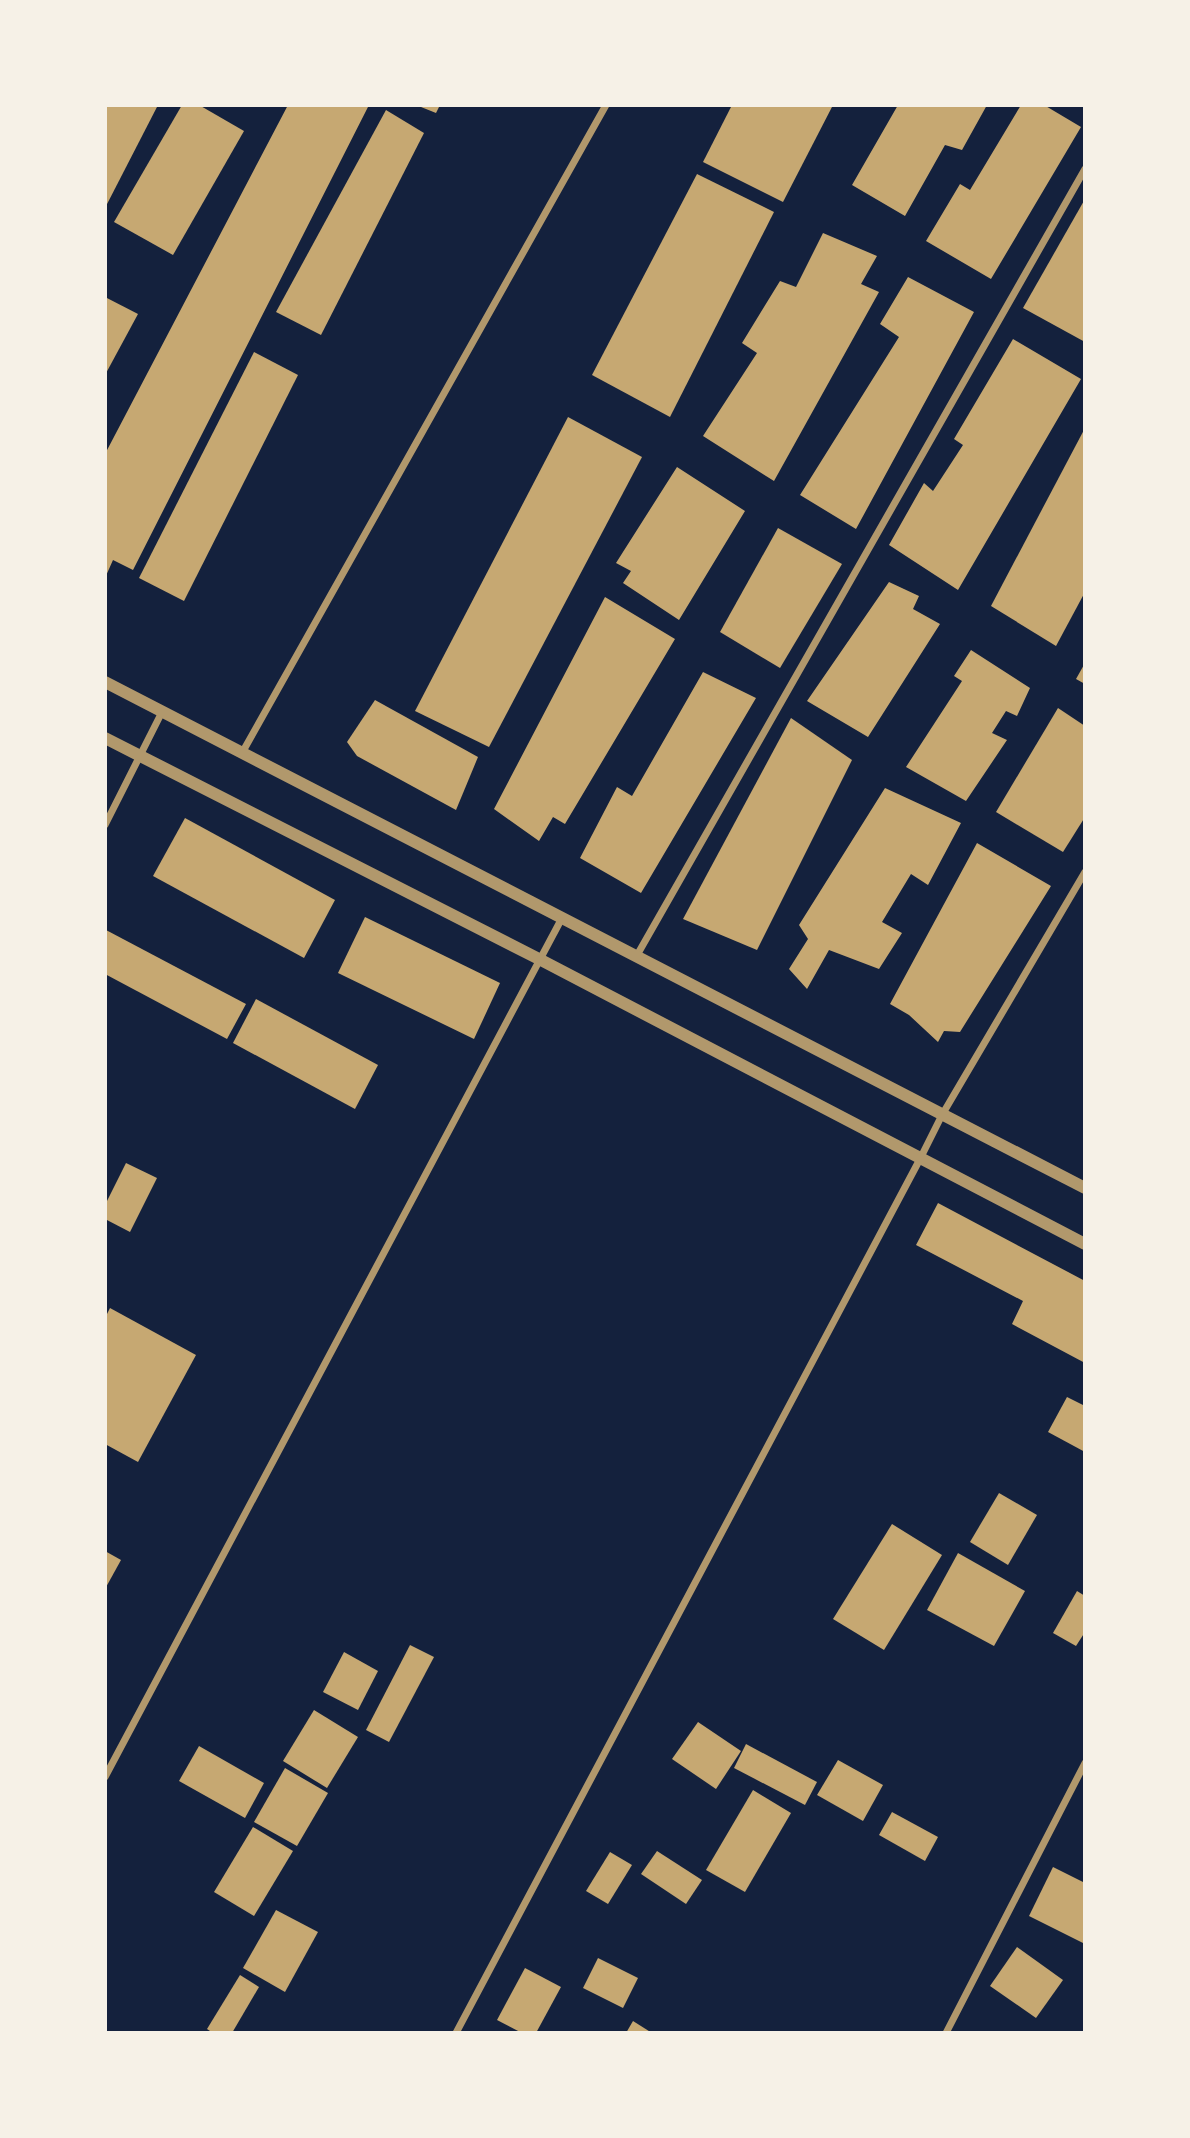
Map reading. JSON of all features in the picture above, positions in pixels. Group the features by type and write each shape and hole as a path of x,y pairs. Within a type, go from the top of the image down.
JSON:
{"street":[{"path":"242,753 606,105"},
{"path":"636,957 1085,169"},
{"path":"105,682 1085,1188"},
{"path":"105,825 162,712"},
{"path":"105,738 540,959 1085,1244"},
{"path":"456,2033 942,1115 1085,872"},
{"path":"105,1777 562,918"},
{"path":"946,2033 1085,1763"}],"building":[{"path":"105,105 158,105 105,208"},
{"path":"182,105 199,105 244,131 173,255 114,222"},
{"path":"288,105 369,105 133,570 113,560 105,578 105,454"},
{"path":"416,105 440,105 436,113"},
{"path":"732,105 833,105 783,202 703,162"},
{"path":"898,105 987,105 962,150 945,145 905,216 852,185"},
{"path":"1021,105 1044,105 1081,127 991,279 926,241 960,184 970,190"},
{"path":"386,110 424,133 321,335 276,312"},
{"path":"697,174 774,212 670,417 592,375"},
{"path":"1085,199 1085,342 1023,308"},
{"path":"823,233 877,256 861,284 879,292 774,481 703,436 757,353 742,343 780,281 796,287"},
{"path":"908,277 974,312 856,529 800,495 899,337 880,324"},
{"path":"105,297 138,314 105,375"},
{"path":"1013,339 1081,379 958,590 889,545 924,483 933,491 963,445 954,439"},
{"path":"254,352 298,375 184,601 139,578"},
{"path":"568,417 642,457 489,747 415,711"},
{"path":"1085,428 1085,592 1056,646 991,606"},
{"path":"677,467 745,511 679,620 623,583 631,571 616,563"},
{"path":"778,528 842,564 780,668 720,632"},
{"path":"889,582 919,596 913,609 940,624 868,737 807,701"},
{"path":"605,597 675,639 565,824 553,817 539,841 494,809"},
{"path":"971,650 1030,688 1017,716 1006,711 992,733 1007,740 966,801 906,767 962,681 954,676"},
{"path":"1085,663 1085,684 1076,679"},
{"path":"703,672 756,698 641,893 580,858 617,787 632,796"},
{"path":"375,700 478,757 456,810 357,756 347,742"},
{"path":"1058,708 1085,726 1085,817 1063,852 996,812"},
{"path":"791,718 852,760 757,950 683,919"},
{"path":"885,788 961,823 928,885 911,874 882,922 902,933 879,969 829,950 807,989 789,969 808,939 799,925"},
{"path":"185,818 335,900 304,958 153,876"},
{"path":"977,843 1051,886 960,1032 944,1031 938,1042 909,1015 890,1004"},
{"path":"365,917 500,983 474,1039 338,973"},
{"path":"106,930 246,1004 227,1039 105,974"},
{"path":"256,999 378,1065 355,1109 233,1043"},
{"path":"126,1163 157,1178 130,1232 105,1219 105,1205"},
{"path":"938,1203 1085,1281 1085,1363 1012,1324 1023,1301 916,1245"},
{"path":"110,1308 196,1355 138,1462 105,1444 105,1318"},
{"path":"1067,1397 1085,1406 1085,1452 1048,1432"},
{"path":"999,1493 1037,1515 1008,1565 970,1542"},
{"path":"892,1524 942,1555 884,1650 833,1619"},
{"path":"105,1551 121,1560 105,1589"},
{"path":"958,1553 1025,1591 994,1646 927,1610"},
{"path":"1077,1591 1085,1596 1085,1632 1076,1646 1053,1633"},
{"path":"410,1645 434,1657 389,1742 366,1730"},
{"path":"344,1652 378,1671 358,1710 323,1692"},
{"path":"314,1710 358,1737 327,1788 283,1761"},
{"path":"698,1722 741,1751 716,1789 672,1759"},
{"path":"746,1744 817,1782 805,1805 734,1768"},
{"path":"199,1746 264,1783 245,1818 179,1781"},
{"path":"838,1760 883,1785 863,1821 817,1795"},
{"path":"285,1768 328,1793 297,1846 254,1822"},
{"path":"753,1790 791,1813 745,1892 706,1870"},
{"path":"892,1812 938,1837 925,1861 879,1835"},
{"path":"253,1827 293,1851 254,1916 214,1892"},
{"path":"657,1851 702,1880 686,1904 641,1874"},
{"path":"610,1852 632,1865 608,1904 586,1891"},
{"path":"1053,1867 1085,1883 1085,1944 1029,1916"},
{"path":"276,1910 318,1932 285,1992 243,1968"},
{"path":"1017,1947 1063,1980 1036,2018 990,1986"},
{"path":"598,1958 638,1978 623,2008 583,1988"},
{"path":"525,1968 561,1987 536,2033 522,2033 497,2020"},
{"path":"240,1975 259,1987 232,2033 213,2033 207,2029"},
{"path":"633,2021 652,2033 626,2033"}]}
